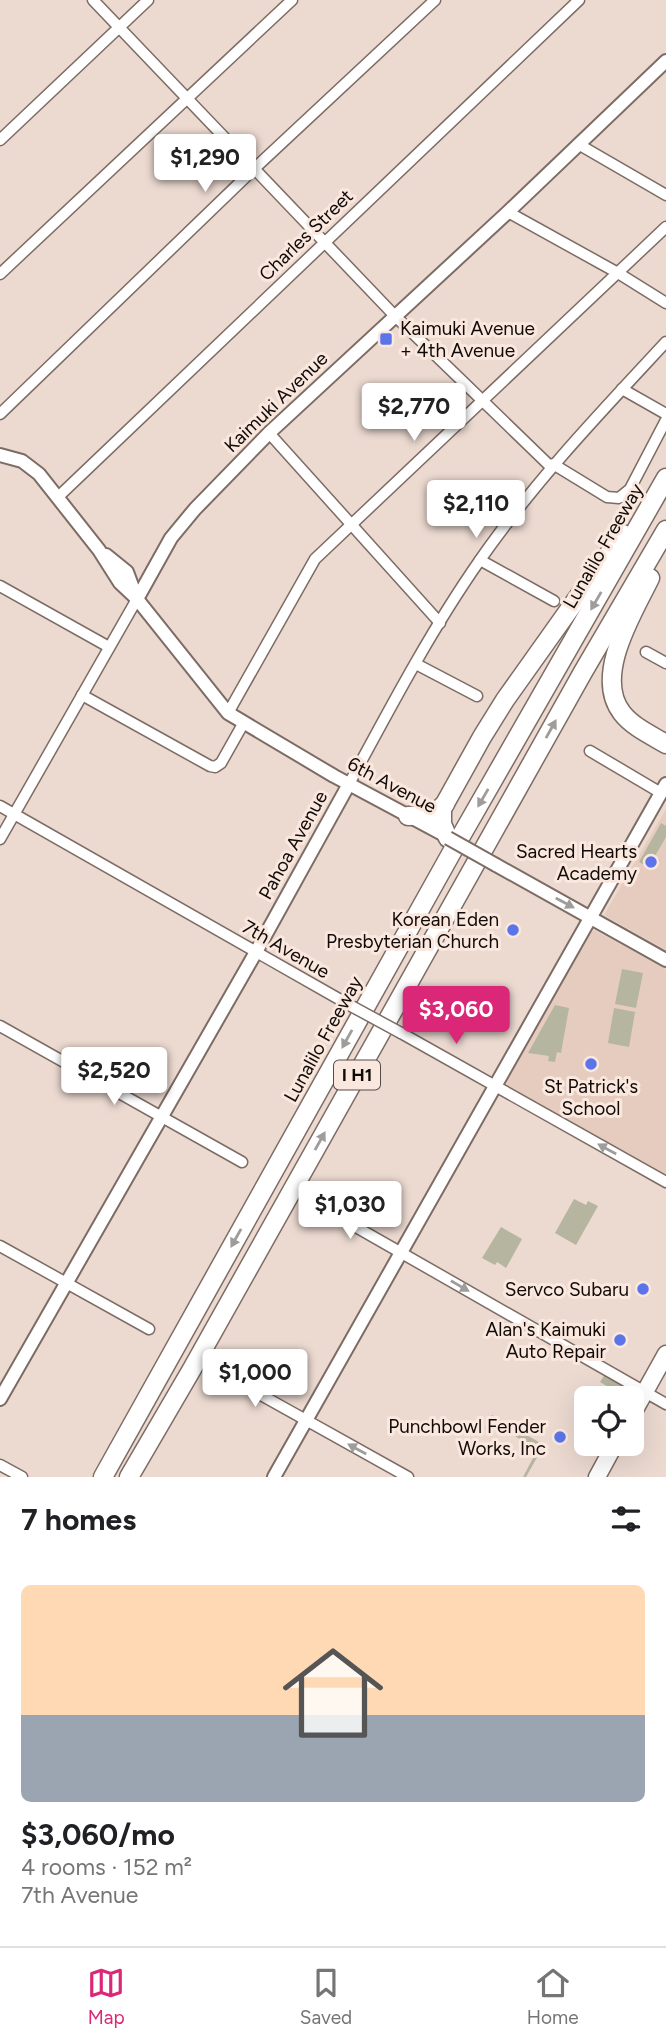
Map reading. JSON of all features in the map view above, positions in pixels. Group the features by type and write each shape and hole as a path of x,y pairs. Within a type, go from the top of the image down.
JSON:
{"highway":[{"path":"449,838 441,820 445,804 481,737 666,477"},
{"name":"Lunalilo Freeway","path":"103,1477 450,855 666,477"},
{"name":"I H1","path":"129,1477 583,672 666,530"},
{"path":"666,547 626,627 611,672 615,698 622,713 666,744"},
{"path":"408,816 433,815 445,804"},
{"path":"135,1477 192,1369"}],"main road":[{"path":"644,1392 666,1354"},
{"path":"597,1477 608,1456"}],"street":[{"path":"93,0 395,316 552,466 607,497 619,498 630,489 666,421"},
{"path":"0,140 148,0"},
{"path":"0,274 292,0"},
{"path":"0,414 255,168 435,0"},
{"name":"Charles Street","path":"58,497 579,0"},
{"name":"Kaimuki Avenue","path":"0,839 171,538 195,509 269,433 508,212 666,61"},
{"path":"578,144 666,195"},
{"path":"508,212 666,303"},
{"path":"228,713 316,559 666,227"},
{"name":"Pahoa Avenue","path":"0,1399 256,952 440,623 480,560 552,466 666,342"},
{"path":"622,388 666,414"},
{"path":"269,433 440,623"},
{"name":"6th Avenue","path":"0,455 30,466 58,497 99,550 120,583 137,599 228,713 349,784 666,960"},
{"name":"6th Avenue","path":"99,550 127,572 137,599"},
{"path":"480,560 554,601"},
{"path":"127,572 144,575 153,570"},
{"path":"0,586 109,647"},
{"path":"646,652 666,663"},
{"path":"416,664 477,696"},
{"path":"82,695 209,766 215,767 221,763 243,724"},
{"path":"274,1477 664,788 590,751"},
{"name":"7th Avenue","path":"0,806 666,1182"},
{"path":"0,1026 242,1162"},
{"path":"314,1203 634,1386"},
{"path":"0,1246 149,1329"},
{"path":"218,1371 408,1477"},
{"path":"644,1392 666,1404"},
{"path":"0,1465 22,1477"}],"shaded area":[{"name":"Sacred Hearts Academy","path":"666,809 666,950 604,915"},
{"name":"St Patrick's School","path":"594,930 666,969 666,1177 507,1085 508,1077 588,934"}],"green space":[{"path":"661,823 666,826 666,837 655,856 660,860 653,870 639,862"},
{"path":"622,969 643,973 636,1008 615,1004"},
{"path":"555,1005 569,1008 561,1053 557,1052 555,1062 548,1061 549,1056 528,1053"},
{"path":"614,1008 635,1012 629,1047 608,1043"},
{"path":"574,1199 586,1205 588,1201 598,1206 576,1245 555,1233"},
{"path":"501,1227 522,1239 506,1268 482,1258"},
{"path":"605,1374 624,1386 607,1386 600,1382"},
{"path":"492,1415 544,1445 526,1477 523,1477 533,1458 526,1454 530,1446 497,1424 492,1432 485,1428"}],"place":[{"name":"Kaimuki Avenue + 4th Avenue","path":"386,339"},
{"name":"Sacred Hearts Academy","path":"651,862"},
{"name":"Korean Eden Presbyterian Church","path":"513,930"},
{"name":"St Patrick's School","path":"591,1064"},
{"name":"Servco Subaru","path":"643,1289"},
{"name":"Alan's Kaimuki Auto Repair","path":"620,1340"},
{"name":"Punchbowl Fender Works, Inc","path":"560,1437"}]}
